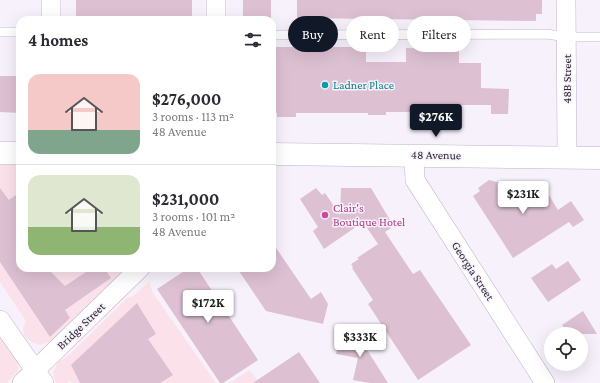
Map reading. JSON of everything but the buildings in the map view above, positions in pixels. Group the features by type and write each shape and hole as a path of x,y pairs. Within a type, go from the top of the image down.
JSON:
{"street":[{"path":"51,0 51,16"},
{"path":"216,0 216,16"},
{"name":"48B Street","path":"566,0 567,157"},
{"path":"0,154 16,154"},
{"name":"48 Avenue","path":"276,154 600,158"},
{"name":"Georgia Street","path":"414,155 416,180 546,383"},
{"name":"Bridge Street","path":"34,379 136,272"},
{"path":"0,320 34,379"}],"lane":[{"path":"0,32 16,32"},
{"path":"276,35 547,34 566,37 600,37"}],"shaded area":[{"path":"16,164 16,272 122,272 51,341 41,345 33,343 24,336 23,328 26,321 0,282 0,165"},
{"path":"149,282 153,293 216,383 72,383 69,380 68,383 56,383 53,372 58,362 69,355 127,298 133,296"},
{"path":"0,339 4,340 18,362 18,371 7,383 0,383"},
{"path":"250,370 259,383 229,383"}],"place":[{"name":"Ladner Place","path":"325,85"},
{"name":"Clair's Boutique Hotel","path":"325,215"}]}
